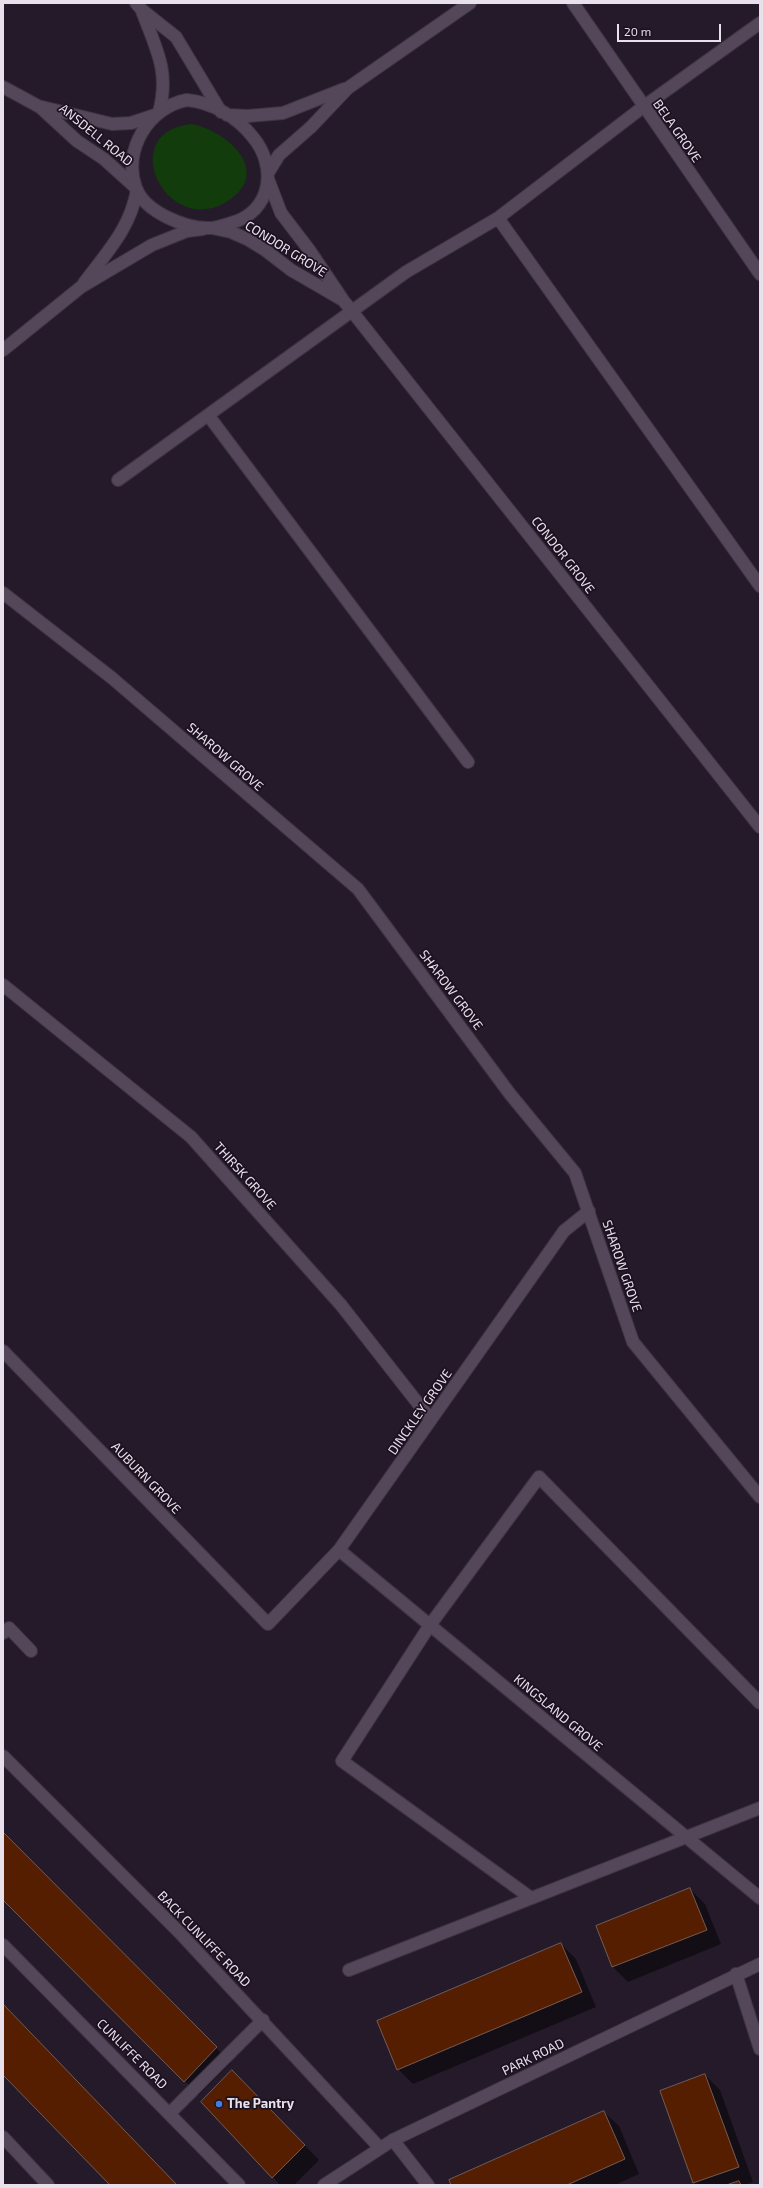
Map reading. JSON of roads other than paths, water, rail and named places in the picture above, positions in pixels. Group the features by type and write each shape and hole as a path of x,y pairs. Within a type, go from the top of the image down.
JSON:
{"street":[{"path":"3,350 81,287 152,245 188,231 210,228 234,222 250,215 262,199 268,176 279,155 311,127 348,88 470,3"},
{"name":"BELA GROVE","path":"573,3 643,107 760,274"},
{"path":"138,5 176,38 224,113"},
{"path":"81,287 125,228 133,210 136,189 132,171 136,142 157,113 164,93 164,72 138,5"},
{"path":"118,480 406,272 498,218 643,107 760,23"},
{"name":"ANSDELL ROAD","path":"3,88 38,106 112,124 131,124 157,113"},
{"path":"224,113 255,116 283,113 348,88"},
{"path":"157,113 175,102 187,100 199,101 224,113 252,136 260,147 268,176"},
{"name":"ANSDELL ROAD","path":"38,106 77,141 104,159 136,189"},
{"name":"CONDOR GROVE","path":"268,176 281,213 310,251 343,300 354,311 760,827"},
{"path":"136,189 153,209 166,217 179,222 210,228"},
{"path":"498,218 760,586"},
{"name":"CONDOR GROVE","path":"210,228 231,232 247,239 265,250 291,270 343,300"},
{"path":"208,416 468,762"},
{"name":"SHAROW GROVE","path":"3,593 112,678 358,889 510,1094 575,1173 633,1342 760,1497"},
{"name":"THIRSK GROVE","path":"3,985 191,1137 341,1304 431,1420"},
{"name":"DINCKLEY GROVE","path":"268,1624 339,1550 564,1231 589,1211"},
{"name":"AUBURN GROVE","path":"3,1351 268,1624"},
{"path":"532,1898 342,1761 430,1625 539,1477 760,1703"},
{"name":"KINGSLAND GROVE","path":"339,1550 760,1898"},
{"path":"3,1633 9,1628 31,1651"},
{"name":"BACK CUNLIFFE ROAD","path":"3,1756 179,1932 263,2020 379,2147"},
{"path":"349,1970 760,1808"},
{"name":"CUNLIFFE ROAD","path":"3,1945 170,2113 239,2185"},
{"name":"PARK ROAD","path":"324,2185 379,2147 736,1974 760,1964"},
{"path":"736,1974 760,2048"},
{"path":"170,2113 263,2020"},
{"path":"3,2137 48,2185"},
{"path":"393,2140 428,2185"}],"place":[{"name":"The Pantry","path":"219,2104"}]}
